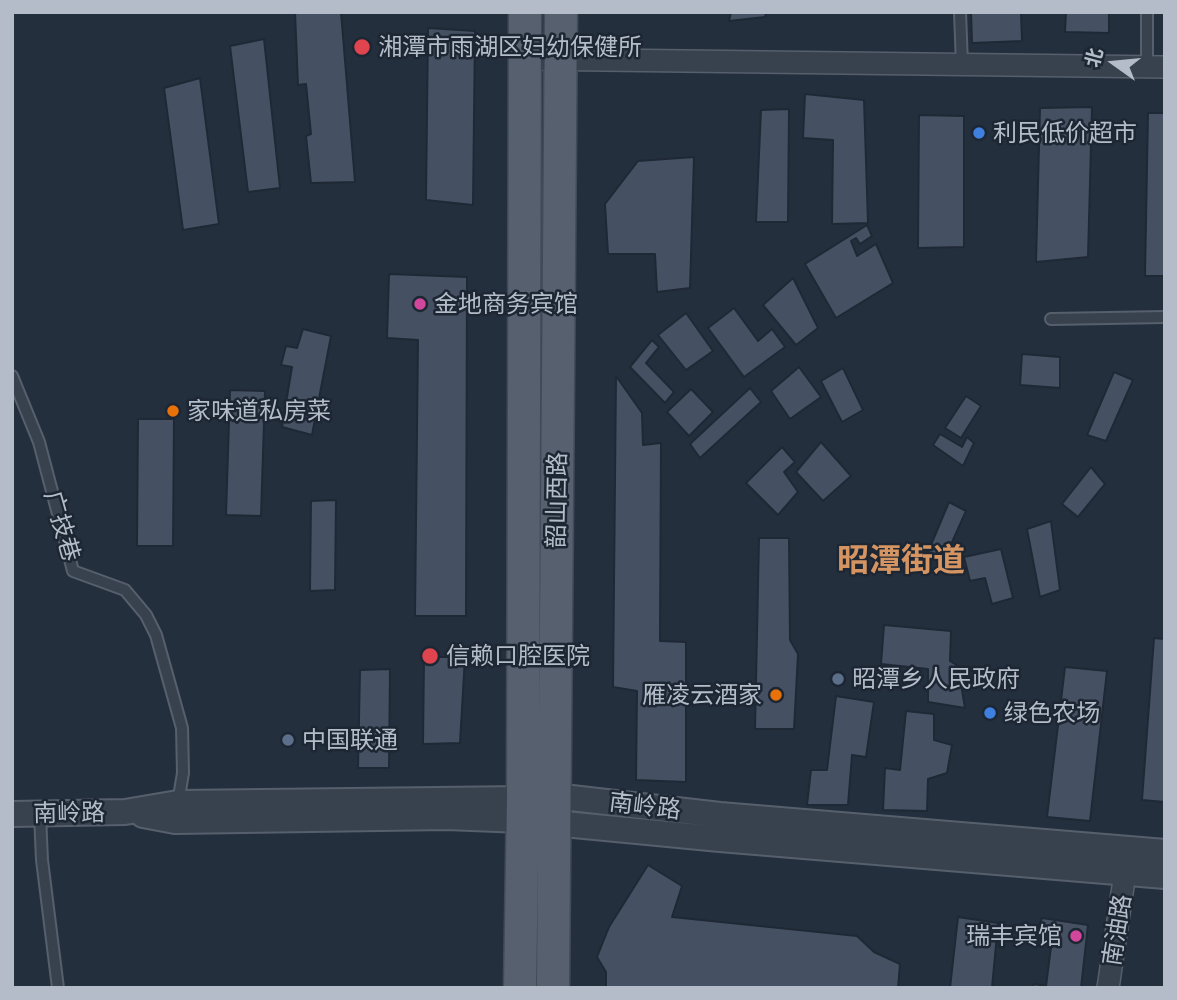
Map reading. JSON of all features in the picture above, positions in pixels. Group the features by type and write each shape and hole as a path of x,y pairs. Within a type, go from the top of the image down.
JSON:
{"main road":[{"name":"韶山西路","path":"520,988 523,809 524,12"},
{"name":"韶山西路","path":"554,988 561,12"}],"street":[{"path":"524,60 1156,67"},
{"name":"南岭路","path":"125,813 178,803 554,809 720,815 1165,852"},
{"name":"南岭路","path":"12,814 125,813 176,821 447,817 523,809"},
{"name":"南岭路","path":"554,809 720,839 1165,876"},
{"name":"南油路","path":"1108,988 1125,873"}],"lane":[{"path":"960,12 962,65"},
{"path":"1147,12 1156,67"},
{"path":"1051,319 1165,317"},
{"name":"广技巷","path":"12,376 39,442 73,571 125,590 146,615 156,635 182,729 183,773 178,803"},
{"path":"40,814 42,860 58,988"}],"building":[{"path":"295,12 341,12 355,182 311,183 306,136 311,134 306,84 298,85"},
{"path":"731,12 766,12 765,17 729,21"},
{"path":"971,12 1021,12 1022,41 972,43"},
{"path":"1066,12 1109,12 1109,33 1065,32"},
{"path":"428,28 475,31 473,205 426,200"},
{"path":"264,39 280,188 248,192 230,46"},
{"path":"200,78 219,224 183,230 164,88"},
{"path":"805,94 864,100 868,223 832,224 833,140 803,138"},
{"path":"1092,107 1088,257 1036,262 1040,108"},
{"path":"789,109 788,222 756,222 761,110"},
{"path":"1148,113 1165,113 1165,276 1145,276"},
{"path":"919,115 964,116 964,247 918,248"},
{"path":"694,157 690,288 657,292 655,254 608,254 605,204 638,161"},
{"path":"867,225 872,236 860,244 856,238 851,241 857,256 876,244 893,283 836,318 805,264"},
{"path":"389,274 467,277 466,616 415,616 418,340 387,338"},
{"path":"793,278 818,328 796,345 763,305"},
{"path":"734,308 758,341 772,329 785,347 744,377 708,328"},
{"path":"686,313 713,351 686,370 658,335"},
{"path":"303,329 331,336 312,435 282,427 292,367 281,365 286,346 297,348"},
{"path":"652,340 659,347 646,363 674,392 665,403 630,367"},
{"path":"1022,354 1060,357 1060,388 1020,385"},
{"path":"799,367 821,397 790,419 771,391"},
{"path":"843,368 863,410 842,422 821,381"},
{"path":"1114,372 1133,380 1106,441 1087,435"},
{"path":"616,376 642,413 643,445 661,443 660,641 686,642 686,782 636,780 637,691 613,687"},
{"path":"750,388 761,402 700,458 690,444"},
{"path":"691,389 713,412 689,436 667,412"},
{"path":"230,390 265,391 261,516 226,515"},
{"path":"966,396 981,406 961,438 945,428"},
{"path":"138,419 174,419 173,546 137,546"},
{"path":"940,434 962,447 967,437 974,443 963,466 933,445"},
{"path":"821,442 851,476 823,501 796,472"},
{"path":"782,447 795,462 784,472 798,492 778,515 746,483"},
{"path":"1091,467 1105,484 1078,517 1062,504"},
{"path":"336,500 335,590 310,591 311,501"},
{"path":"949,502 966,511 944,560 928,552"},
{"path":"1051,521 1060,590 1040,597 1027,529"},
{"path":"759,538 789,538 790,640 798,654 794,729 755,729"},
{"path":"1001,549 1013,598 992,604 985,578 970,581 964,557"},
{"path":"884,625 951,631 950,661 958,666 965,708 928,702 928,669 881,664"},
{"path":"1154,638 1165,639 1165,802 1142,800"},
{"path":"424,657 465,657 460,743 423,744"},
{"path":"1065,667 1107,671 1090,821 1047,817"},
{"path":"390,669 389,768 358,768 360,670"},
{"path":"836,696 874,702 866,757 852,755 848,805 807,805 811,770 827,770"},
{"path":"906,711 934,714 934,740 952,745 947,773 928,779 927,811 883,810 885,768 900,770"},
{"path":"648,865 682,886 672,917 857,936 874,952 900,964 898,988 606,988 606,972 597,957 609,927"},
{"path":"958,917 998,923 992,988 950,988"},
{"path":"1042,918 1088,925 1081,988 1033,988 1034,984 1046,986 1052,939 1036,937"}],"place":[{"name":"湘潭市雨湖区妇幼保健所","path":"362,47"},
{"name":"利民低价超市","path":"979,133"},
{"name":"金地商务宾馆","path":"420,304"},
{"name":"家味道私房菜","path":"173,411"},
{"name":"信赖口腔医院","path":"430,656"},
{"name":"昭潭乡人民政府","path":"838,679"},
{"name":"雁凌云酒家","path":"776,695"},
{"name":"绿色农场","path":"990,713"},
{"name":"中国联通","path":"288,740"},
{"name":"瑞丰宾馆","path":"1076,936"}],"district":[{"name":"昭潭街道","path":"901,560"}]}
